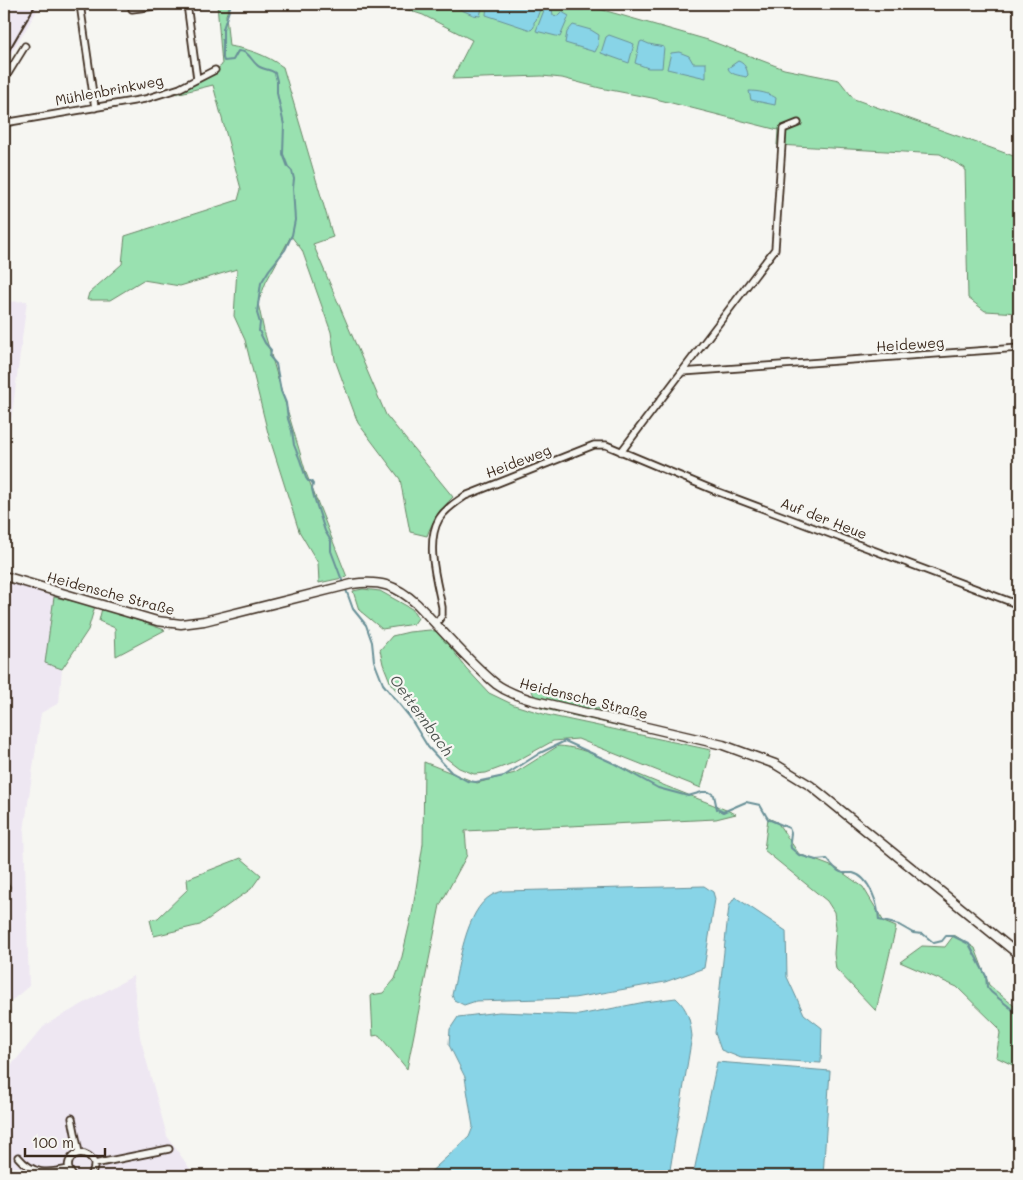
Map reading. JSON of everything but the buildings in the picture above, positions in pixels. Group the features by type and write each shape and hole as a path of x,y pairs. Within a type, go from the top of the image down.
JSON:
{"main road":[{"name":"Heidensche Straße","path":"4,576 156,621 181,624 204,621 352,584 368,582 393,588 405,594 497,684 522,697 723,745 762,759 792,774 845,812 1019,956"}],"street":[{"path":"80,4 95,108"},
{"path":"132,4 132,9 171,4"},
{"path":"188,4 197,79"},
{"path":"4,80 25,46"},
{"name":"Mühlenbrinkweg","path":"4,122 95,108 163,94 180,88 215,70"},
{"path":"621,452 775,249 783,129 798,123"},
{"name":"Heideweg","path":"682,372 1019,348"},
{"name":"Heideweg","path":"436,624 440,620 442,607 432,555 434,532 439,519 450,506 465,496 594,445 606,445 621,452"},
{"name":"Auf der Heue","path":"621,452 716,491 1019,605"},
{"path":"72,1118 79,1153"},
{"path":"94,1164 169,1149"},
{"path":"73,1176 69,1169 70,1161 75,1155 83,1153 91,1157 94,1164 93,1172 90,1176"},
{"path":"18,1158 28,1168 42,1172 69,1169"}],"shaded area":[{"path":"4,4 41,4 4,66"},
{"path":"27,301 4,474 4,302"},
{"path":"13,583 54,597 45,663 62,669 59,703 41,713 24,831 29,986 4,1007 4,589"},
{"path":"133,976 140,1037 167,1136 195,1176 4,1176 4,1071 15,1061 45,1025"}],"green space":[{"path":"217,4 230,4 226,15 229,46 257,53 283,67 333,237 313,244 386,415 453,497 437,515 427,536 410,532 400,479 358,423 335,360 331,332 302,250 291,236 266,282 258,303 264,331 306,473 347,577 319,583 318,563 299,531 268,433 245,340 234,316 237,269 180,286 143,280 110,300 87,300 89,293 122,264 125,236 238,200 241,189 213,85 176,94 178,90 208,77 222,65"},
{"path":"390,4 586,4 708,40 784,69 839,80 854,99 1019,158 1019,313 985,311 968,298 965,168 940,154 777,145 778,130 652,98 600,88 562,78 542,76 452,79 472,40 423,15"},
{"path":"363,589 380,591 412,609 418,618 414,624 382,629 359,610 353,591"},
{"path":"54,597 95,606 88,630 62,669 45,663"},
{"path":"102,608 165,630 116,656 115,628 99,621"},
{"path":"430,630 439,632 466,668 489,693 514,705 547,715 711,750 701,788 578,739 553,741 513,763 486,773 474,774 459,768 442,755 410,707 391,684 380,650 392,636"},
{"path":"530,687 606,711 624,727 540,708"},
{"path":"558,746 591,753 655,782 736,814 716,819 465,831 467,855 440,905 407,1069 379,1035 373,1036 371,995 383,993 395,979 412,914 423,844 424,762 477,783 515,773"},
{"path":"768,818 777,822 799,854 836,868 863,887 884,922 896,927 876,1011 836,969 834,954 836,927 834,912 827,901 764,850"},
{"path":"241,858 261,875 251,889 200,925 154,936 150,920 158,918 188,889 187,879"},
{"path":"954,935 975,948 989,985 1019,1010 1019,1068 996,1057 1000,1033 998,1027 957,987 900,962 922,946 945,947"}],"water":[{"path":"448,4 483,4 480,16 473,15"},
{"path":"487,4 542,4 534,22 534,27 531,30 486,15"},
{"path":"546,5 552,9 553,15 558,16 562,12 569,16 560,37 536,31"},
{"path":"573,25 591,30 599,35 598,46 595,52 565,43 567,32"},
{"path":"609,35 634,44 629,63 601,53 606,37"},
{"path":"640,42 664,47 662,68 648,68 635,63"},
{"path":"679,52 689,56 693,63 706,63 706,78 667,69 671,53"},
{"path":"738,61 746,68 748,75 746,77 731,72 728,68"},
{"path":"749,91 773,96 776,98 775,105 751,100"},
{"path":"704,886 713,892 715,899 704,968 665,982 574,998 476,1001 464,1005 454,1000 452,995 464,940 469,926 483,902 492,895 503,891"},
{"path":"735,897 786,931 787,977 804,1014 822,1028 821,1063 741,1058 721,1050 715,1033 729,906"},
{"path":"676,998 688,1015 692,1036 669,1176 426,1176 469,1137 473,1127 465,1077 449,1045 450,1029 458,1017 499,1012 579,1015"},
{"path":"717,1062 830,1071 823,1176 693,1176"}],"waterway":[{"name":"Oetternbach","path":"231,4 223,29 224,61 233,60 238,51 242,51 259,67 275,73 284,125 283,154 294,179 295,220 292,235 285,250 261,283 257,313 260,323 259,331 271,350 270,357 276,364 294,445 306,478 313,484 314,497 325,531 331,541 331,551 343,583"},
{"name":"Oetternbach","path":"345,587 353,609 366,625 372,642 374,661 383,684 409,716 428,747 451,772 467,781 476,782 504,776 540,753 565,741 613,763 658,788 688,796 709,792 714,795 717,809 723,812 746,802 760,805 768,819 789,828 791,848 799,855 816,860 827,859 840,872 853,873 864,880 872,892 879,920 899,925 913,933 923,934 934,943 942,941 946,936 953,936 969,944 986,976 987,987 1019,1015"}],"railway":[{"path":"4,59 36,4"}]}
